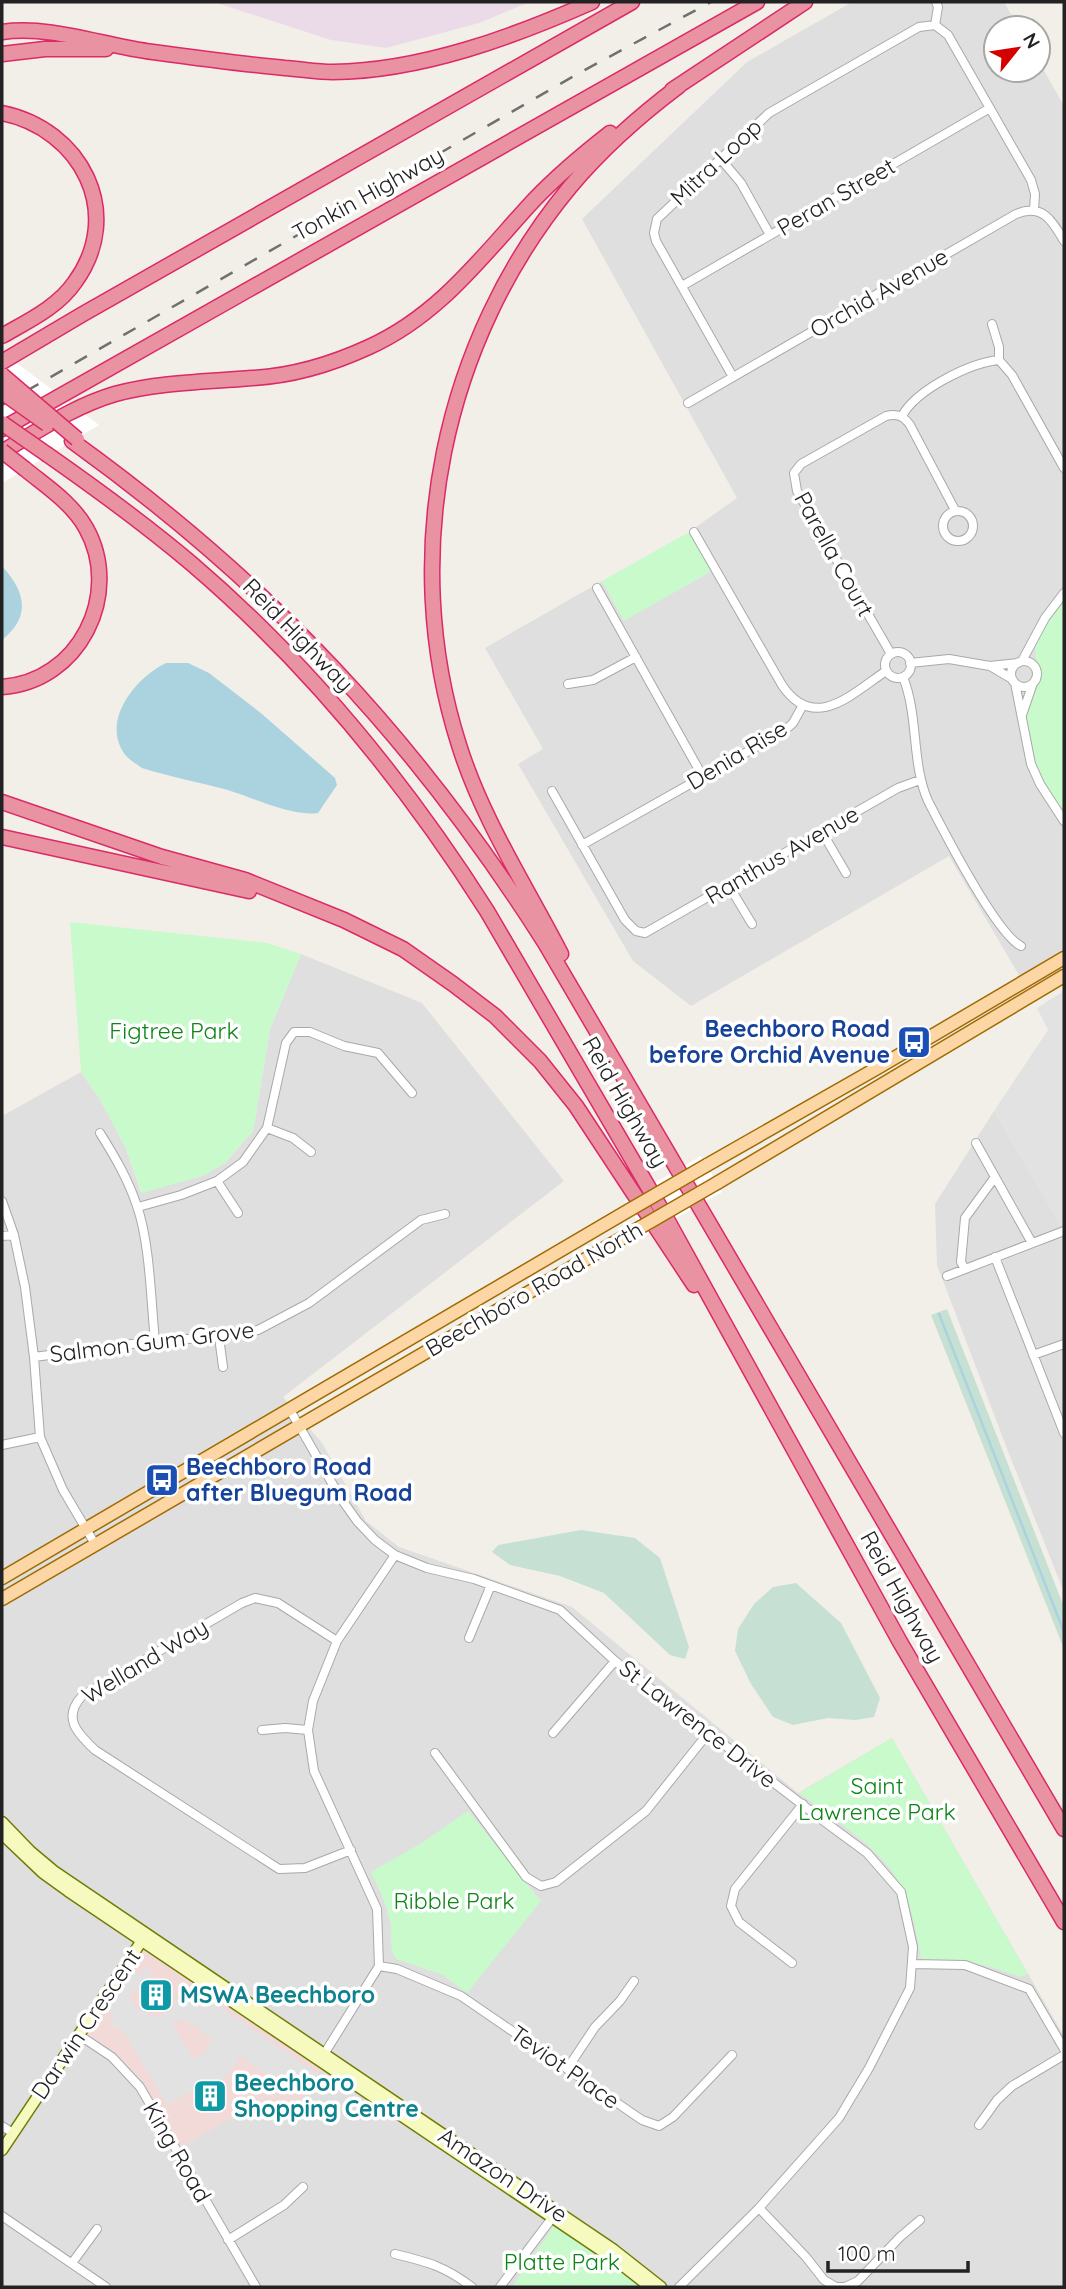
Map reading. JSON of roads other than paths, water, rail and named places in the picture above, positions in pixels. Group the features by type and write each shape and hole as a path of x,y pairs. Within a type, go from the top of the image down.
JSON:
{"highway":[{"path":"2,32 38,31 124,48 234,63 332,72 415,62 464,50 509,36 592,2"},
{"name":"Tonkin Highway","path":"2,362 632,2"},
{"name":"Tonkin Highway","path":"2,429 757,2"},
{"path":"2,687 39,677 65,660 85,635 97,606 100,590 98,558 86,528 67,503 2,452 79,408 113,395 151,387 284,375 344,358 372,346 426,313 450,293 536,198 573,163 624,122 805,2"},
{"path":"2,54 45,49 124,48"},
{"path":"641,1110 470,778 458,743 441,671 432,560 438,487 452,414 467,367 491,310 527,246 571,186 622,133 679,86"},
{"path":"2,113 25,119 46,129 71,150 87,178 96,225 89,256 74,284 52,306 2,336"},
{"path":"2,375 74,440"},
{"path":"2,392 74,440"},
{"name":"Reid Highway","path":"2,423 150,529 252,619 354,727 424,816 488,911 657,1202 900,1642 1064,1922"},
{"name":"Reid Highway","path":"74,440 191,533 261,594 335,667 411,754 454,809 545,943 1064,1829"},
{"path":"2,802 162,858 245,880 344,920 403,950 495,1016 540,1061 576,1105 702,1298 803,1463 850,1551"},
{"path":"2,837 295,901"}],"main road":[{"name":"Beechboro Road North","path":"2,1578 1064,958"},
{"name":"Beechboro Road North","path":"2,1599 717,1183 1064,976"}],"street":[{"path":"936,2 934,25 948,35 1031,180 1035,194 1034,210 1052,221 1064,241"},
{"name":"Mitra Loop","path":"733,377 656,241 654,226 663,211 757,122 919,27 934,25"},
{"name":"Peran Street","path":"682,286 990,107"},
{"path":"720,158 741,183 770,234"},
{"name":"Orchid Avenue","path":"688,403 1016,214 1034,210"},
{"path":"992,324 999,347 999,360 1012,376 1064,468"},
{"path":"955,510 910,425 902,416 911,402 920,395 970,367 999,360"},
{"name":"Parella Court","path":"891,654 797,491 794,473 801,464 886,416 902,416"},
{"path":"694,532 782,685 793,699 803,705"},
{"path":"597,588 703,777"},
{"path":"1064,593 1012,671 1027,747 1035,772 1064,821"},
{"path":"1022,715 1037,675 1035,639"},
{"path":"891,654 903,654 910,663 909,671 903,677 891,677 886,671 885,662 891,654"},
{"path":"568,684 593,680 636,657"},
{"path":"910,663 949,659 989,666 1029,662 1035,667"},
{"path":"989,666 1022,687 1033,682"},
{"name":"Denia Rise","path":"582,845 784,731 793,723 803,705 817,709 828,706 886,671"},
{"path":"903,677 911,702 920,780 939,823 999,926 1021,946"},
{"name":"Ranthus Avenue","path":"582,845 625,919 636,930 645,933 898,788 920,780"},
{"path":"552,791 582,845"},
{"path":"822,832 846,873"},
{"path":"729,886 752,924"},
{"path":"138,1207 217,1181 243,1162 267,1128 286,1043 294,1032 310,1032 344,1046 378,1053 412,1093"},
{"path":"267,1128 293,1138 311,1152"},
{"path":"100,1133 121,1167 138,1207 143,1227 155,1341"},
{"path":"976,1143 1032,1243"},
{"path":"965,1269 961,1262 965,1218 995,1177"},
{"path":"217,1181 238,1213"},
{"path":"2,1201 15,1235 25,1287 40,1437 63,1490 95,1544"},
{"name":"Salmon Gum Grove","path":"34,1357 155,1341 219,1337 258,1330 309,1303 421,1220 445,1214"},
{"path":"947,1276 1064,1231"},
{"path":"2,1236 15,1235"},
{"path":"995,1257 1064,1433"},
{"path":"219,1337 223,1367"},
{"path":"1034,1355 1064,1343"},
{"name":"St Lawrence Drive","path":"290,1410 340,1497 375,1540 395,1555 427,1568 491,1585 560,1610 615,1661 867,1853 901,1892 912,1947 911,1988 870,2068 839,2118 759,2208 679,2287"},
{"path":"2,1445 40,1437"},
{"path":"322,2058 379,1966 377,1909 314,1771 308,1730 313,1700 337,1641 395,1555"},
{"path":"469,1638 491,1585"},
{"name":"Welland Way","path":"337,1641 278,1603 255,1598 82,1696 74,1705 72,1716 75,1728 95,1750 279,1869 305,1868 351,1850"},
{"path":"553,1733 615,1661"},
{"path":"262,1730 308,1730"},
{"path":"435,1753 526,1877 541,1886 556,1882 634,1823 709,1732"},
{"path":"792,1963 739,1922 731,1906 735,1889 803,1804"},
{"name":"Amazon Drive","path":"2,1822 55,1872 143,1938"},
{"name":"Amazon Drive","path":"2,1834 54,1881 554,2214 623,2257 661,2287"},
{"name":"Darwin Crescent","path":"2,2150 143,1938"},
{"path":"912,1964 965,1965 1029,1989 1064,2049"},
{"name":"Teviot Place","path":"379,1966 397,1969 461,1996 642,2120 659,2126 673,2117 732,2055"},
{"path":"567,2068 594,2027 620,2001 634,1981"},
{"name":"King Road","path":"79,2035 112,2057 140,2087 256,2287"},
{"path":"979,2125 997,2100 1012,2086 1064,2055"},
{"path":"2,2126 13,2133"},
{"path":"228,2240 285,2205 303,2187"},
{"path":"759,2208 824,2280 836,2287 845,2287 858,2281 920,2220"},
{"path":"500,2287 554,2214"},
{"name":"Amazon Drive","path":"554,2214 650,2287"},
{"path":"2,2216 106,2287"},
{"path":"72,2263 97,2229"},
{"path":"395,2254 433,2263 472,2287"}],"water":[{"path":"2,566 16,585 22,603 18,622 2,640"},
{"path":"166,663 188,663 209,673 262,714 335,778 337,785 318,813 285,810 228,790 142,768 128,758 117,737 120,711 126,699 145,677"}],"waterway":[{"path":"939,1314 1064,1632"}],"railway":[{"path":"2,405 581,72 711,2"}],"place":[{"name":"Beechboro Road before Orchid Avenue","path":"914,1042"},
{"name":"Beechboro Road after Bluegum Road","path":"162,1480"},
{"name":"MSWA Beechboro","path":"156,1995"},
{"name":"Beechboro Shopping Centre","path":"210,2096"}],"park label":[{"name":"Figtree Park","path":"174,1031"},
{"name":"Saint Lawrence Park","path":"877,1799"},
{"name":"Ribble Park","path":"454,1901"},
{"name":"Platte Park","path":"562,2262"}]}
